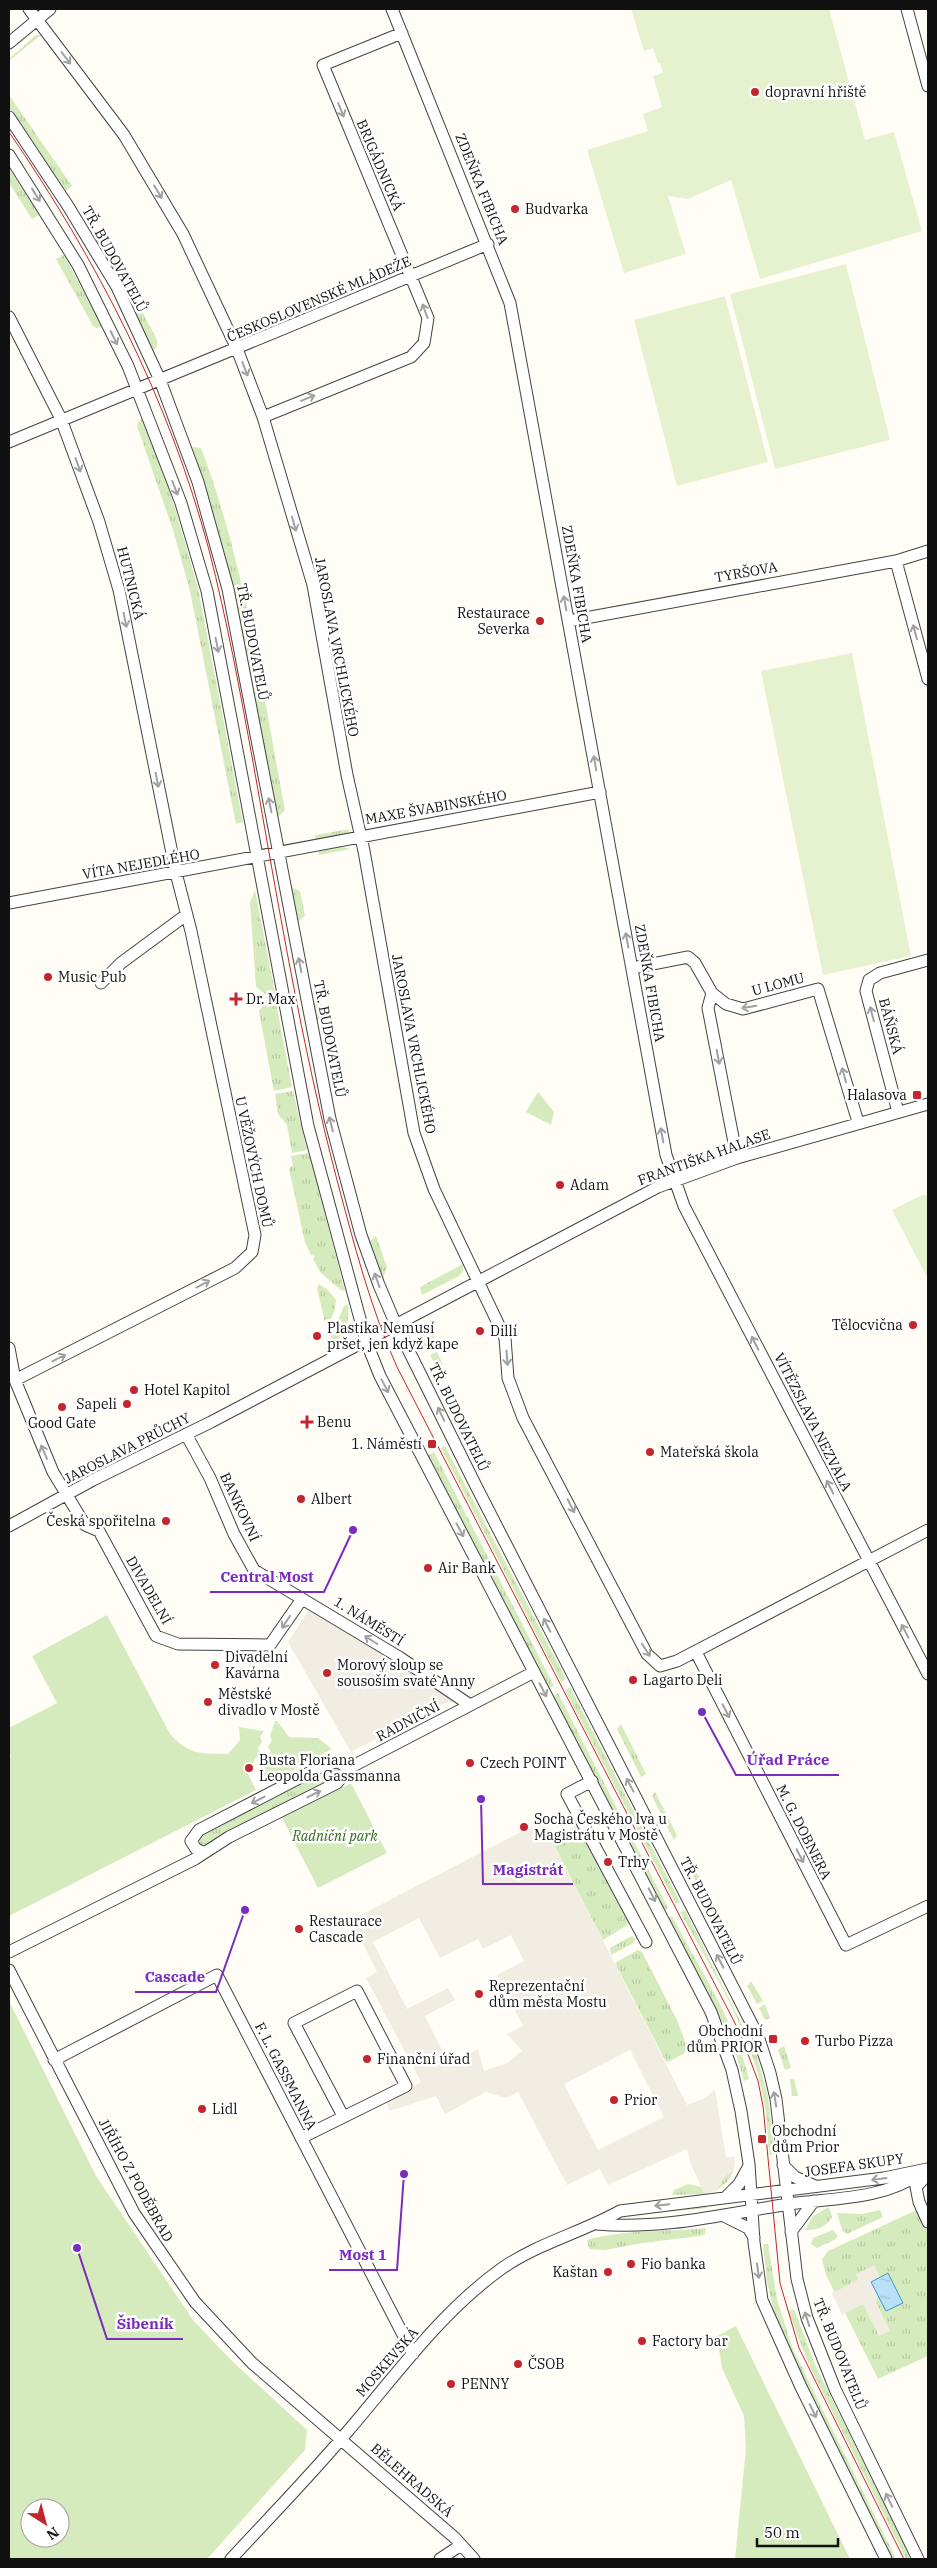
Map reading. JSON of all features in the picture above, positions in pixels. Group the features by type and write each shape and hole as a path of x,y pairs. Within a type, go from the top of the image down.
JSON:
{"street":[{"name":"JAROSLAVA VRCHLICKÉHO","path":"29,9 124,135 183,234 237,349 263,417 313,585 347,775 361,836 414,1133 434,1189 506,1338 508,1378 523,1418 647,1654 660,1666 696,1652"},
{"path":"9,43 50,9"},
{"name":"ZDEŇKA FIBICHA","path":"392,9 488,244 510,303 666,1155 675,1182"},
{"path":"907,9 928,86"},
{"name":"BRIGÁDNICKÁ","path":"263,417 411,357 424,343 428,318 323,65 402,33"},
{"name":"TŘ. BUDOVATELŮ","path":"9,117 68,206 117,287 160,380 198,482 228,588 330,1120 361,1235 396,1325 565,1661 758,2036 776,2099 785,2190 797,2279 811,2329 835,2389 918,2559"},
{"path":"9,155 78,265 128,366 181,503 207,592 308,1126 366,1342 380,1376 712,2012 734,2079 749,2166 754,2237 762,2300 801,2387 886,2559"},
{"name":"ČESKOSLOVENSKÉ MLÁDEŽE","path":"9,442 488,244"},
{"name":"HUTNICKÁ","path":"9,317 62,419 99,522 119,590 176,873"},
{"name":"TYRŠOVA","path":"569,621 896,561 928,551"},
{"path":"896,561 928,679"},
{"name":"MAXE ŠVABINSKÉHO","path":"278,852 600,792"},
{"name":"VÍTA NEJEDLÉHO","path":"9,903 176,873 278,852"},
{"name":"U VĚŽOVÝCH DOMŮ","path":"15,1380 234,1268 252,1252 255,1235 176,873"},
{"path":"102,983 121,963 186,915"},
{"name":"U LOMU","path":"632,968 688,957 695,963 712,993 726,1004 744,1009 818,989 858,1122"},
{"name":"BÁŇSKÁ","path":"898,1112 866,991 869,980 880,973 928,960"},
{"path":"712,993 708,1008 737,1158"},
{"name":"FRANTIŠKA HALASE","path":"396,1325 658,1187 737,1158 858,1122 928,1104"},
{"name":"VÍTĚZSLAVA NEZVALA","path":"675,1182 684,1206 928,1674"},
{"name":"JAROSLAVA PRŮCHY","path":"9,1526 93,1480 396,1325"},
{"name":"DIVADELNÍ","path":"9,1348 15,1380 53,1472 86,1524 99,1531 156,1636 178,1644 270,1645 302,1599"},
{"name":"BANKOVNÍ","path":"186,1434 210,1478 234,1534 254,1570 302,1599"},
{"path":"696,1652 928,1530"},
{"name":"1. NÁMĚSTÍ","path":"302,1599 399,1657 470,1705"},
{"name":"M. G. DOBNERA","path":"696,1652 846,1945 928,1906"},
{"name":"RADNIČNÍ","path":"9,1952 337,1783 348,1768 534,1672"},
{"path":"176,1867 199,1830 328,1763 338,1762 348,1768"},
{"path":"592,1781 567,1794 646,1942"},
{"path":"191,1841 196,1849 203,1852"},
{"name":"JIŘÍHO Z PODĚBRAD","path":"9,1970 134,2212 195,2302 252,2363 342,2438"},
{"name":"F. L. GASSMANNA","path":"54,2060 217,1975 413,2354"},
{"path":"301,2138 406,2086 357,1990 294,2023 343,2116"},
{"path":"783,2165 795,2177 816,2186"},
{"path":"726,2197 735,2189 749,2166"},
{"path":"928,2170 916,2187 919,2202 928,2222"},
{"name":"JOSEFA SKUPY","path":"751,2193 884,2178 928,2170"},
{"name":"JOSEFA SKUPY","path":"788,2204 862,2195 896,2186 928,2170"},
{"name":"MOSKEVSKÁ","path":"231,2559 342,2438 413,2354 463,2300 502,2269 547,2243 597,2224 620,2211 751,2193"},
{"path":"791,2232 814,2201"},
{"name":"MOSKEVSKÁ","path":"597,2224 627,2226 723,2216 788,2204"},
{"path":"723,2216 741,2223 748,2228 754,2237"},
{"name":"BĚLEHRADSKÁ","path":"342,2438 461,2545 474,2559"},
{"path":"440,2559 461,2545"}],"green space":[{"path":"631,9 829,9 865,140 894,132 922,231 760,279 731,180 688,199 668,196 686,254 624,273 587,150 648,131 643,114 662,107 653,76 663,73 660,63 658,63 653,48 644,51"},
{"path":"36,35 41,35 9,61 9,59"},
{"path":"9,95 72,186 66,191 9,108"},
{"path":"9,168 39,215 32,219 9,183"},
{"path":"102,235 157,340 157,347 152,351 95,240"},
{"path":"64,255 102,327 96,328 93,326 56,259"},
{"path":"846,264 890,440 775,469 730,294"},
{"path":"725,296 768,462 677,486 634,320"},
{"path":"144,418 170,491 198,588 243,822 236,824 190,591 173,530 137,426 139,421"},
{"path":"192,447 201,448 216,492 241,582 285,810 278,817 233,587 213,513"},
{"path":"852,653 911,956 823,975 761,671"},
{"path":"350,829 345,835 316,840 315,835"},
{"path":"342,847 351,849 319,855 318,851"},
{"path":"291,887 300,891 305,916 297,922"},
{"path":"255,890 275,993 268,996 256,987 250,903"},
{"path":"320,996 323,1015 316,1021 313,1002"},
{"path":"275,997 292,1087 274,1091 259,1011 268,998"},
{"path":"293,1091 307,1150 292,1153 287,1125 278,1114 275,1094"},
{"path":"538,1092 554,1112 551,1125 526,1112"},
{"path":"309,1153 345,1291 341,1290 321,1273 313,1259 315,1256 311,1255 305,1242 289,1169 293,1165 291,1156"},
{"path":"922,1195 928,1195 928,1279 892,1210"},
{"path":"376,1236 387,1267 383,1278 369,1242"},
{"path":"463,1264 463,1271 459,1276 422,1295 420,1287"},
{"path":"319,1284 328,1290 336,1300 334,1313 326,1327 317,1288"},
{"path":"348,1304 347,1325 337,1342 325,1351 344,1306"},
{"path":"427,1322 436,1341 434,1345 422,1351 421,1334"},
{"path":"437,1352 443,1365 437,1368 430,1355"},
{"path":"445,1446 566,1679 561,1682 441,1448"},
{"path":"434,1452 554,1686 549,1688 428,1455"},
{"path":"107,1615 170,1734 177,1741 196,1752 228,1754 240,1740 239,1727 264,1731 260,1737 262,1742 258,1748 260,1752 247,1772 256,1790 9,1916 9,1759 11,1757 9,1752 9,1728 57,1703 32,1656"},
{"path":"570,1687 680,1902 676,1904 565,1690"},
{"path":"558,1693 668,1908 664,1911 553,1696"},
{"path":"275,1721 277,1721 289,1737 318,1738 332,1749 267,1784 258,1771 271,1752 268,1747 272,1740 270,1736"},
{"path":"621,1724 646,1774 641,1777 617,1729"},
{"path":"334,1766 339,1770 339,1775 335,1779 207,1844 202,1845 197,1842 197,1836"},
{"name":"Radniční park","path":"351,1783 387,1853 318,1888 282,1818"},
{"path":"655,1792 677,1835 674,1840 652,1796"},
{"path":"578,1825 629,1924 603,1940 551,1839"},
{"path":"687,1854 704,1886 697,1894 694,1887 698,1885 683,1857"},
{"path":"705,1888 713,1903 703,1903 699,1896"},
{"path":"685,1910 756,2053 768,2097 775,2154 769,2155 763,2094 747,2040 726,1996 680,1912"},
{"path":"672,1916 726,2016 743,2058 749,2079 744,2081 730,2039 668,1918"},
{"path":"632,1936 635,1939 634,1943 611,1955 610,1948"},
{"path":"638,1950 642,1952 677,2020 687,2047 685,2053 668,2062 665,2060 615,1963"},
{"path":"751,1981 763,2001 757,2004 747,1986"},
{"path":"9,2001 96,2176 193,2320 233,2362 307,2430 305,2450 207,2559 9,2559"},
{"path":"765,2004 770,2018 765,2020 759,2008"},
{"path":"784,2046 791,2068 785,2070 778,2050"},
{"path":"790,2079 794,2079 798,2096 792,2096"},
{"path":"734,2170 727,2182 716,2191 725,2176"},
{"path":"688,2184 701,2187 705,2194 672,2195 674,2190"},
{"path":"706,2205 707,2208 656,2213 657,2210"},
{"path":"829,2207 832,2217 827,2224 817,2229 805,2230 813,2216"},
{"path":"919,2209 928,2228 928,2356 878,2379 826,2275 822,2259 828,2251"},
{"path":"880,2210 883,2217 847,2234 842,2230 837,2213 862,2214"},
{"path":"706,2228 705,2234 700,2236 642,2243 605,2250 589,2249 587,2240 631,2232"},
{"path":"833,2230 838,2236 834,2240 817,2248 811,2244 813,2238"},
{"path":"763,2244 768,2244 777,2299 792,2347 896,2559 890,2559 837,2453 775,2316 767,2282"},
{"path":"794,2309 816,2367 909,2554 909,2559 906,2559 810,2367 788,2311"},
{"path":"736,2326 850,2559 735,2559 746,2448 744,2416 722,2368 717,2336"}],"shaded area":[{"path":"313,1604 462,1700 445,1703 351,1752 288,1642"},
{"path":"540,1822 551,1839 687,2105 703,2099 715,2090 726,2157 735,2157 734,2170 725,2176 716,2191 705,2194 691,2165 687,2149 608,2185 600,2169 567,2185 518,2092 506,2098 486,2092 445,2114 436,2096 390,2111 386,2102 421,2082 366,1978 377,1972 351,1920","holes":["419,1918 440,1958 478,1939 483,1949 511,1935 524,1961 497,1975 523,2026 507,2034 522,2051 507,2063 484,2071 478,2049 449,2064 425,2016 455,2000 448,1988 407,2009 373,1942","630,2050 664,2117 598,2150 564,2084"]},
{"path":"874,2265 880,2277 871,2282 878,2296 876,2302 890,2331 879,2336 863,2304 842,2315 832,2293 858,2280 856,2274"}],"water":[{"path":"888,2273 903,2303 886,2311 871,2282"}],"tram line":[{"path":"9,132 72,230 127,332 151,385 193,494 209,550 233,656 312,1077 363,1275 387,1344 397,1367 740,2033 758,2081 763,2106 780,2283 799,2348 904,2559"}],"place":[{"name":"dopravní hřiště","path":"755,92"},
{"name":"Budvarka","path":"515,209"},
{"name":"Restaurace Severka","path":"540,621"},
{"name":"Music Pub","path":"48,977"},
{"name":"Dr. Max","path":"236,999"},
{"name":"Halasova","path":"917,1095"},
{"name":"Adam","path":"560,1185"},
{"name":"Tělocvična","path":"913,1325"},
{"name":"Dillí","path":"480,1331"},
{"name":"Plastika Nemusí pršet, jen když kape","path":"317,1336"},
{"name":"Hotel Kapitol","path":"134,1390"},
{"name":"Sapeli","path":"127,1404"},
{"name":"Good Gate","path":"62,1407"},
{"name":"Benu","path":"307,1422"},
{"name":"1. Náměstí","path":"432,1444"},
{"name":"Mateřská škola","path":"650,1452"},
{"name":"Albert","path":"301,1499"},
{"name":"Česká spořitelna","path":"166,1521"},
{"name":"Central Most","path":"353,1530"},
{"name":"Air Bank","path":"428,1568"},
{"name":"Divadelní Kavárna","path":"215,1665"},
{"name":"Morový sloup se sousoším svaté Anny","path":"327,1673"},
{"name":"Lagarto Deli","path":"633,1680"},
{"name":"Městské divadlo v Mostě","path":"208,1702"},
{"name":"Úřad Práce","path":"702,1712"},
{"name":"Czech POINT","path":"470,1763"},
{"name":"Busta Floriana Leopolda Gassmanna","path":"249,1768"},
{"name":"Magistrát","path":"481,1799"},
{"name":"Socha Českého lva u Magistrátu v Mostě","path":"524,1827"},
{"name":"Trhy","path":"608,1862"},
{"name":"Cascade","path":"245,1910"},
{"name":"Restaurace Cascade","path":"299,1929"},
{"name":"Reprezentační dům města Mostu","path":"479,1994"},
{"name":"Obchodní dům PRIOR","path":"773,2039"},
{"name":"Turbo Pizza","path":"805,2041"},
{"name":"Finanční úřad","path":"367,2059"},
{"name":"Prior","path":"614,2100"},
{"name":"Lidl","path":"202,2109"},
{"name":"Obchodní dům Prior","path":"762,2139"},
{"name":"Most 1","path":"404,2174"},
{"name":"Šibeník","path":"77,2248"},
{"name":"Fio banka","path":"631,2264"},
{"name":"Kaštan","path":"608,2272"},
{"name":"Factory bar","path":"642,2341"},
{"name":"ČSOB","path":"518,2364"},
{"name":"PENNY","path":"451,2384"}]}
